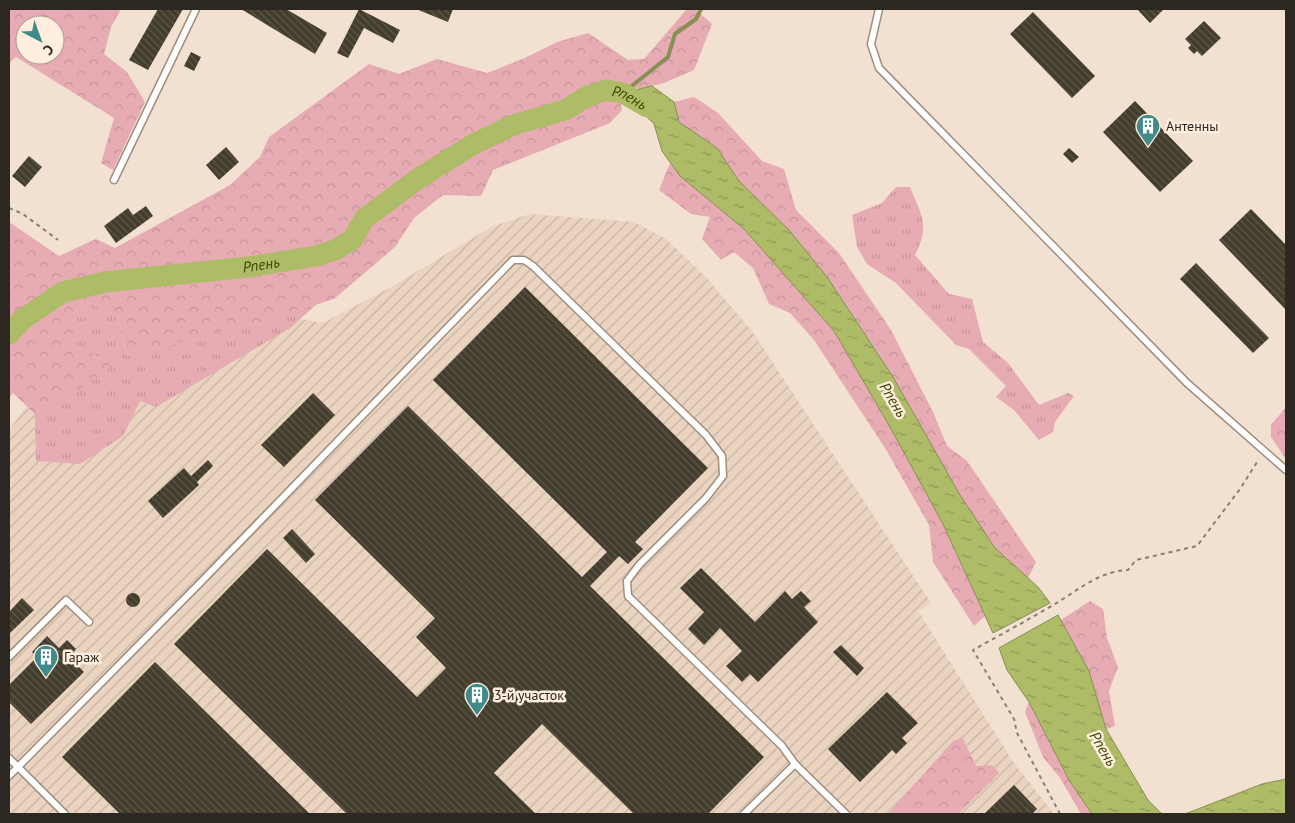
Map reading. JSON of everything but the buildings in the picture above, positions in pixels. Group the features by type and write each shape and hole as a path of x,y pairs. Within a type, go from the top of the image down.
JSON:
{"lane":[{"path":"114,180 196,9"},
{"path":"879,9 871,44 879,68 1187,383 1286,470"},
{"path":"9,776 200,583 513,260 524,260 533,266 706,436 722,456 722,476 706,498 639,565 627,581 628,596 782,746 795,764 846,814"},
{"path":"9,657 66,600 89,622"},
{"path":"9,758 65,814"},
{"path":"744,814 795,764"}],"path":[{"path":"9,208 58,240"},
{"path":"9,212 16,211"},
{"path":"1060,814 1016,733 1014,719 973,650 1056,603 1082,585 1120,570 1128,570 1136,560 1197,546 1240,489 1264,451"}],"shaded area":[{"path":"530,214 634,222 666,239 704,275 752,331 931,603 918,611 1012,760 1054,814 9,814 9,430 35,394 243,309 323,323 393,286 491,227"}],"green space":[{"path":"11,9 121,9 111,27 104,54 127,72 145,102 113,170 101,163 114,118 29,65 65,65 65,15 15,15 15,58 9,63 9,12"},
{"path":"687,9 695,9 712,24 694,70 664,83 640,89 617,85 622,110 610,123 493,170 481,196 443,195 414,218 395,247 334,299 260,322 127,356 118,316 90,303 72,314 84,331 71,351 111,355 108,370 73,393 35,414 13,393 9,398 9,222 59,256 96,239 115,248 230,185 260,157 269,137 369,64 399,74 437,59 487,73 525,58 557,42 588,33 628,60 644,59"},
{"path":"694,97 718,113 762,161 784,169 796,210 839,253 891,330 933,412 947,446 967,461 1036,562 1028,578 995,548 960,496 893,377 827,277 789,230 739,181 717,148 679,122 674,102"},
{"path":"670,163 680,176 744,229 834,331 890,427 943,524 985,616 974,626 933,562 929,525 885,448 814,340 790,313 769,304 753,268 734,252 721,260 702,239 710,217 691,214 659,190"},
{"path":"896,187 910,187 923,221 920,245 915,255 949,294 972,299 983,342 1008,363 1039,405 1068,393 1074,396 1055,422 1053,432 1039,440 1014,410 996,397 1006,386 969,349 956,345 896,283 867,264 857,247 852,215 882,203"},
{"path":"90,303 118,316 127,356 260,322 317,304 290,328 156,407 140,401 123,436 80,464 36,461 35,414 108,370 70,351 72,314"},
{"path":"1286,407 1286,459 1271,437 1271,425"},
{"path":"1090,601 1103,609 1107,638 1118,667 1109,691 1115,726 1106,729 1089,671 1061,620"},
{"path":"1029,702 1069,780 1092,814 1081,814 1060,778 1043,757 1025,712"},
{"path":"962,737 976,766 992,765 999,773 958,814 888,814 953,741"}],"water":[{"path":"652,86 674,102 679,122 717,148 739,181 789,230 827,277 893,377 960,495 995,548 1038,587 1050,603 993,633 943,524 890,427 834,331 744,229 680,176 662,151 654,124 623,93"},
{"path":"1058,615 1089,671 1106,729 1148,800 1162,814 1092,814 1069,780 1029,702 1007,670 999,648"},
{"path":"1286,779 1286,814 1185,814 1262,784"}],"waterway":[{"path":"623,93 668,57 675,34 696,19 701,9"},
{"name":"Рпень","path":"9,334 23,319 63,292 105,282 248,267 316,256 335,250 353,239 364,219 419,178 472,145 513,125 565,110 586,97 606,90 623,93 647,107"}],"place":[{"name":"Антенны","path":"1148,147"},
{"name":"Гараж","path":"46,678"},
{"name":"3-й участок","path":"477,716"}]}
